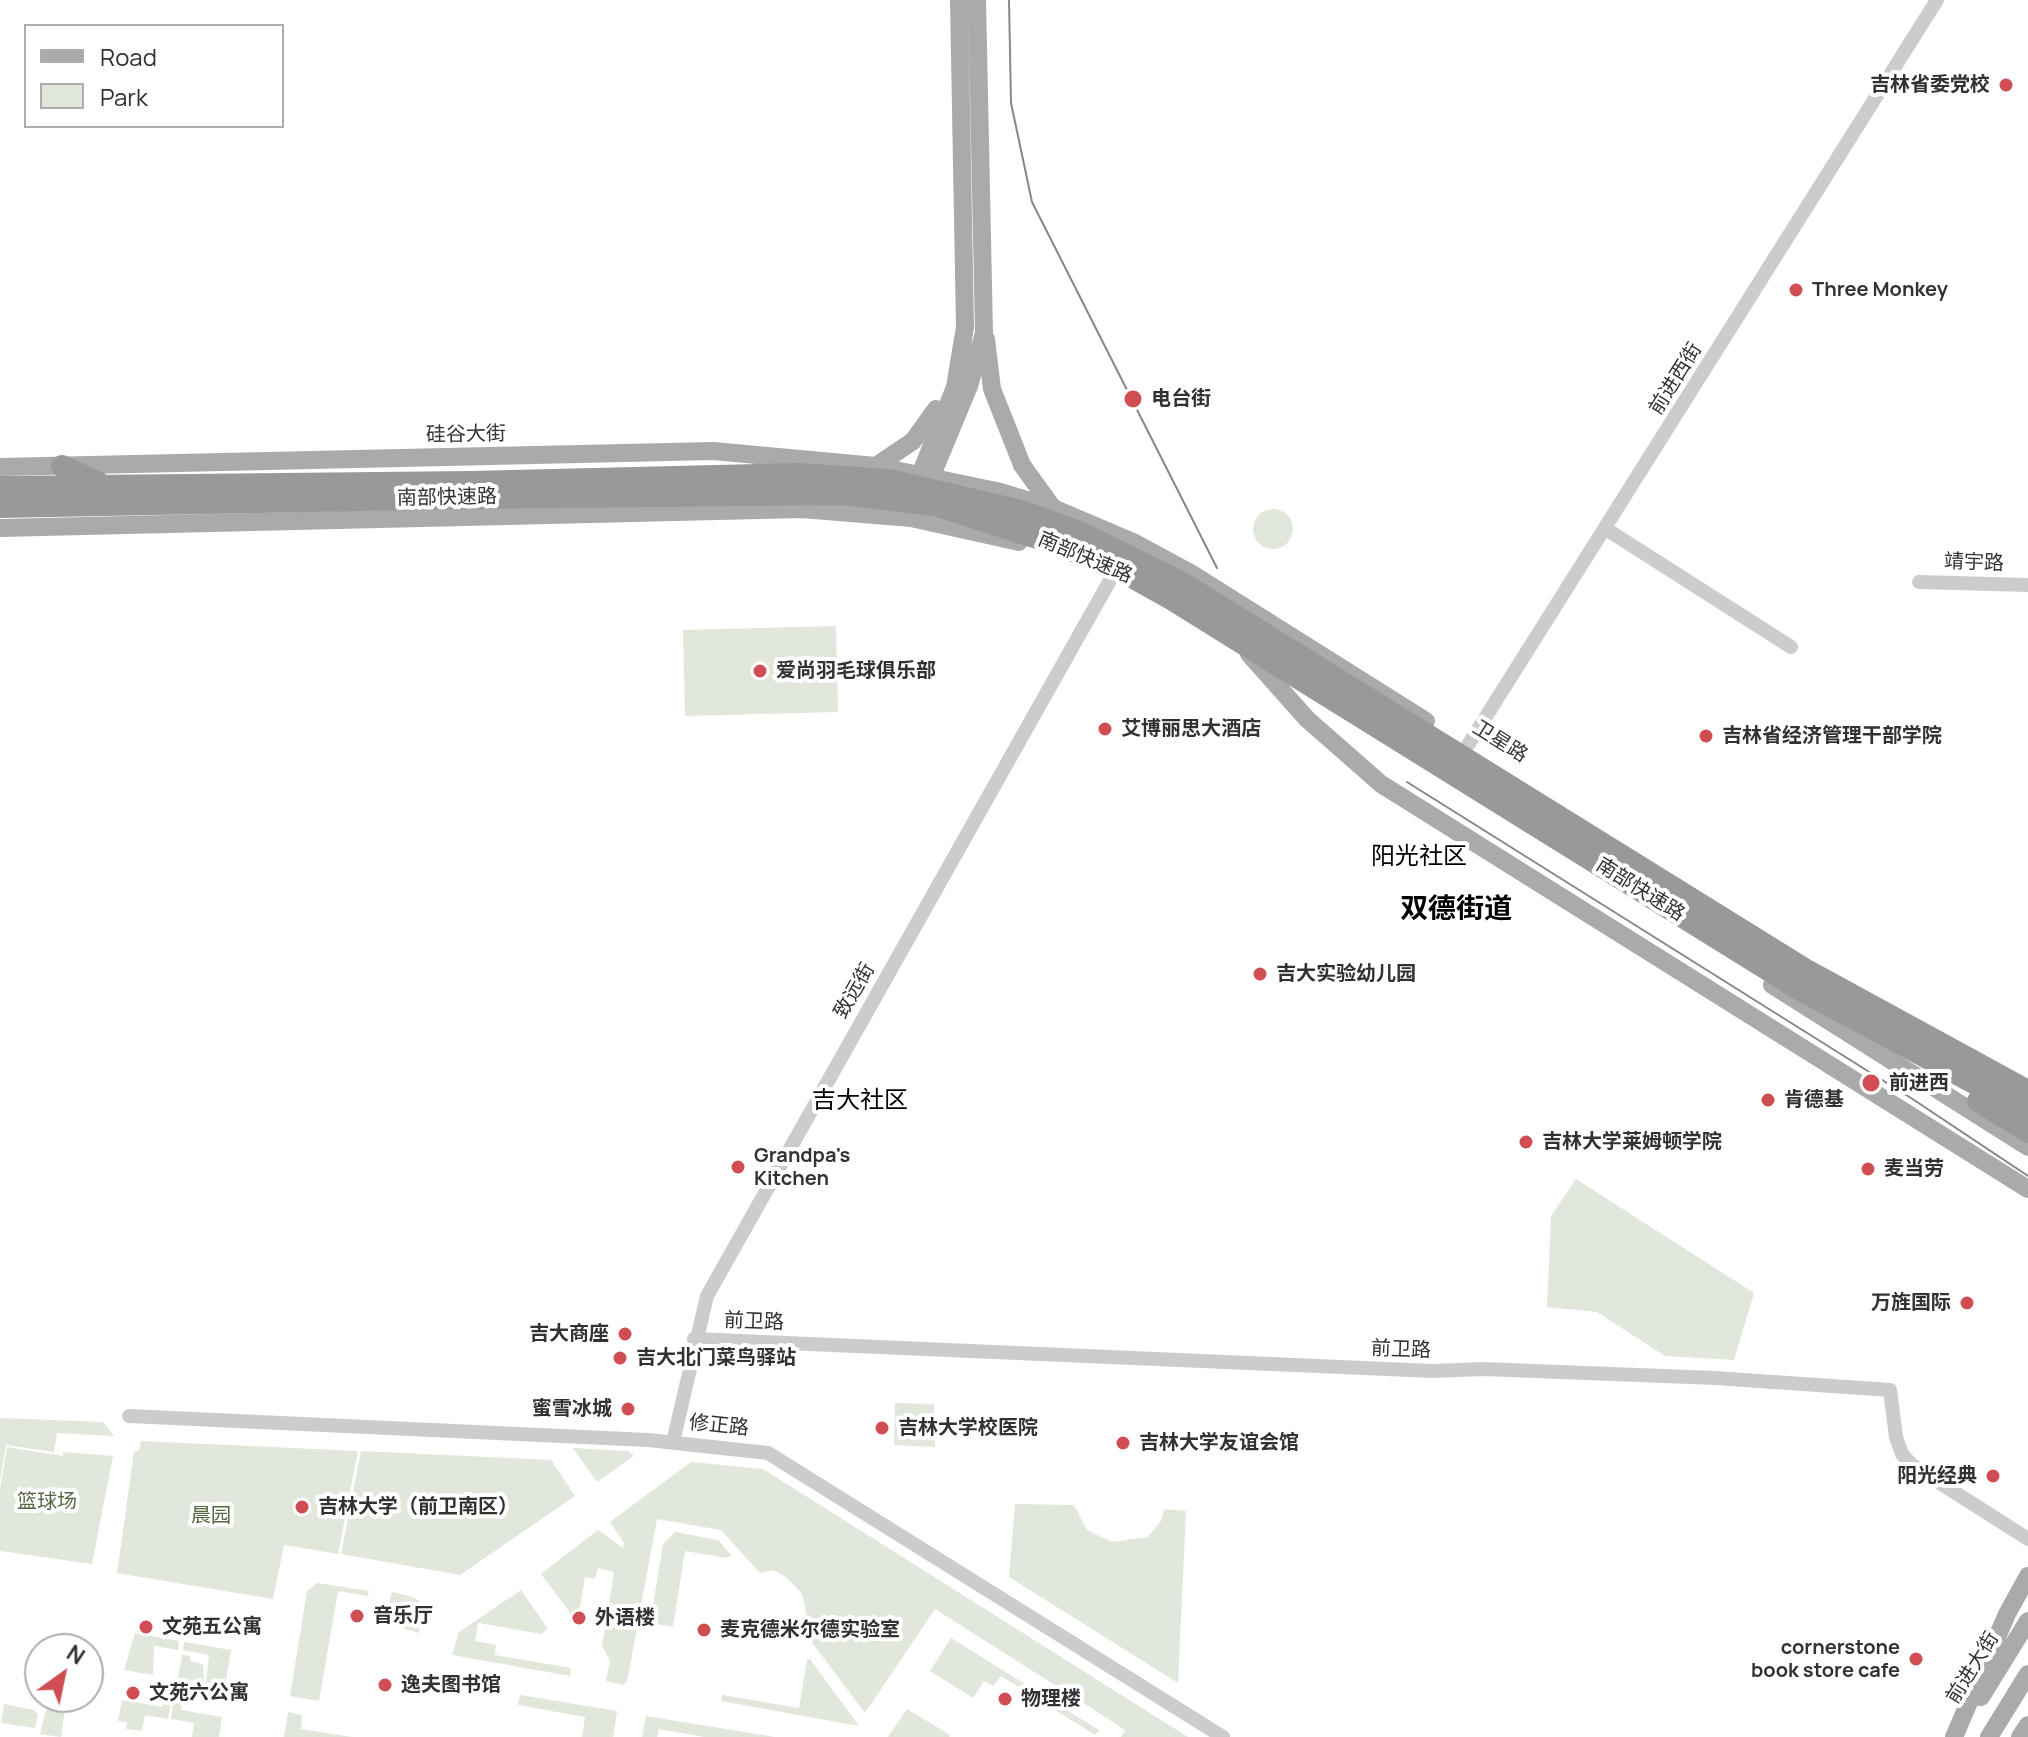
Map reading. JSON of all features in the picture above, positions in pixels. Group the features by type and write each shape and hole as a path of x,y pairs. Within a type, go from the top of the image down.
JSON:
{"highway":[{"path":"62,466 108,487"},
{"name":"南部快速路","path":"0,507 798,474 889,480 1025,512 1082,533 1181,582 1808,971 2028,1091"},
{"name":"南部快速路","path":"0,487 798,492 935,505 1059,545 1112,566 1184,606 1797,988 2028,1112"},
{"path":"1797,988 2028,1132"}],"main road":[{"path":"911,518 955,387 965,327 959,0"},
{"path":"977,0 984,333 992,389 1022,465 1053,508"},
{"path":"925,476 969,386 984,333"},
{"path":"876,466 920,434 936,411 962,356"},
{"name":"硅谷大街","path":"0,467 713,451 876,466 925,476"},
{"name":"卫星路","path":"925,476 1053,508 1133,542 1194,575 1907,1020 2028,1083"},
{"path":"0,528 802,509 911,518 1073,557 1113,575 1249,654 2028,1147"},
{"path":"1249,654 1307,719 1381,784 2028,1189"},
{"path":"1680,924 1871,1040 2028,1122"},
{"path":"1955,1737 2007,1614 2028,1576"},
{"name":"前进大街","path":"1955,1737 2028,1621"},
{"path":"1989,1737 2028,1674"},
{"path":"2020,1737 2028,1725"}],"street":[{"name":"前进西街","path":"1447,778 1937,0"},
{"path":"1606,529 1791,647"},
{"name":"致远街","path":"673,1442 682,1417 694,1339 707,1296 1113,575"},
{"name":"靖宇路","path":"1919,582 2028,585"},
{"name":"前卫路","path":"694,1339 1433,1371 1483,1369 1715,1378 1890,1390 1896,1437 1902,1454 1912,1465 2028,1539"},
{"name":"修正路","path":"129,1416 748,1448 785,1460 1223,1737"}],"green space":[{"path":"1273,509 1287,515 1293,529 1287,543 1273,549 1259,543 1253,529 1259,515"},
{"name":"爱尚羽毛球俱乐部","path":"836,626 838,712 685,716 683,630"},
{"path":"1576,1179 1754,1293 1734,1360 1665,1356 1597,1312 1547,1307 1551,1216"},
{"path":"895,1403 934,1404 935,1447 894,1445"},
{"path":"0,1418 103,1422 114,1436 57,1433 54,1452 6,1445 0,1481"},
{"name":"晨园","path":"141,1441 358,1451 338,1554 284,1545 273,1599 117,1573 134,1452 139,1451"},
{"name":"篮球场","path":"7,1447 63,1456 63,1452 113,1456 92,1564 0,1551 0,1490"},
{"path":"573,1448 629,1451 634,1456 597,1482"},
{"path":"361,1451 551,1460 575,1496 460,1575 341,1554"},
{"path":"691,1462 763,1469 1188,1737 1121,1737 1125,1730 935,1609 865,1713 799,1625 806,1615 805,1605 802,1594 786,1577 773,1570 760,1573 721,1530 657,1519 627,1682 623,1685 606,1681 610,1661 602,1646 614,1572 598,1568 595,1579 585,1577 580,1608 571,1614 541,1574 598,1530 623,1548 624,1543 610,1522"},
{"path":"1015,1504 1074,1505 1087,1530 1112,1542 1148,1537 1161,1521 1164,1509 1186,1511 1178,1683 1009,1577"},
{"path":"675,1532 718,1540 731,1555 727,1558 685,1551 673,1627 650,1623 663,1544"},
{"path":"317,1583 369,1591 368,1596 338,1591 319,1701 290,1696 307,1591"},
{"path":"521,1590 548,1629 541,1634 478,1623 475,1641 496,1645 495,1655 571,1668 570,1676 452,1655 459,1632"},
{"path":"392,1592 421,1602 419,1633 404,1629 406,1614 388,1609"},
{"path":"135,1633 179,1641 178,1650 154,1646 153,1675 124,1670"},
{"path":"951,1638 1099,1730 1095,1735 1001,1676 993,1686 984,1681 973,1698 930,1671"},
{"path":"184,1642 231,1650 225,1686 206,1683 209,1655 183,1650"},
{"path":"182,1655 203,1664 204,1682 178,1678"},
{"path":"810,1659 859,1726 721,1701 722,1695 799,1708 807,1660"},
{"path":"167,1682 174,1683 168,1719 145,1715 142,1731 126,1729 127,1722 118,1721 122,1700 163,1707"},
{"path":"176,1684 185,1685 181,1710 222,1717 219,1737 192,1737 194,1723 171,1719"},
{"path":"520,1695 617,1711 613,1737 582,1737 585,1717 518,1705"},
{"path":"4,1704 24,1708 24,1713 38,1715 35,1728 1,1723"},
{"path":"907,1709 950,1735 949,1737 888,1737"},
{"path":"288,1712 302,1715 301,1729 352,1737 284,1737"},
{"path":"45,1713 64,1713 61,1737 40,1734"},
{"path":"646,1716 775,1737 704,1737 659,1729 657,1737 642,1737"}],"tram line":[{"path":"1009,0 1011,103 1032,202 1217,568"},
{"path":"1407,782 1914,1100 2028,1176"}],"place":[{"name":"吉林省委党校","path":"2006,85"},
{"name":"Three Monkey","path":"1796,290"},
{"name":"电台街","path":"1133,399"},
{"name":"爱尚羽毛球俱乐部","path":"760,671"},
{"name":"艾博丽思大酒店","path":"1105,729"},
{"name":"吉林省经济管理干部学院","path":"1706,736"},
{"name":"吉大实验幼儿园","path":"1260,974"},
{"name":"前进西","path":"1871,1083"},
{"name":"肯德基","path":"1768,1100"},
{"name":"吉林大学莱姆顿学院","path":"1526,1142"},
{"name":"Grandpa's Kitchen","path":"738,1167"},
{"name":"麦当劳","path":"1868,1169"},
{"name":"万旌国际","path":"1967,1303"},
{"name":"吉大商座","path":"625,1334"},
{"name":"吉大北门菜鸟驿站","path":"620,1358"},
{"name":"蜜雪冰城","path":"628,1409"},
{"name":"吉林大学校医院","path":"882,1428"},
{"name":"吉林大学友谊会馆","path":"1123,1443"},
{"name":"阳光经典","path":"1993,1476"},
{"name":"吉林大学（前卫南区）","path":"302,1507"},
{"name":"音乐厅","path":"357,1616"},
{"name":"外语楼","path":"579,1618"},
{"name":"文苑五公寓","path":"146,1627"},
{"name":"麦克德米尔德实验室","path":"704,1630"},
{"name":"cornerstone book store cafe","path":"1916,1659"},
{"name":"逸夫图书馆","path":"385,1685"},
{"name":"文苑六公寓","path":"133,1693"},
{"name":"物理楼","path":"1005,1699"}],"district":[{"name":"阳光社区","path":"1419,857"},
{"name":"双德街道","path":"1456,910"},
{"name":"吉大社区","path":"860,1101"}]}
